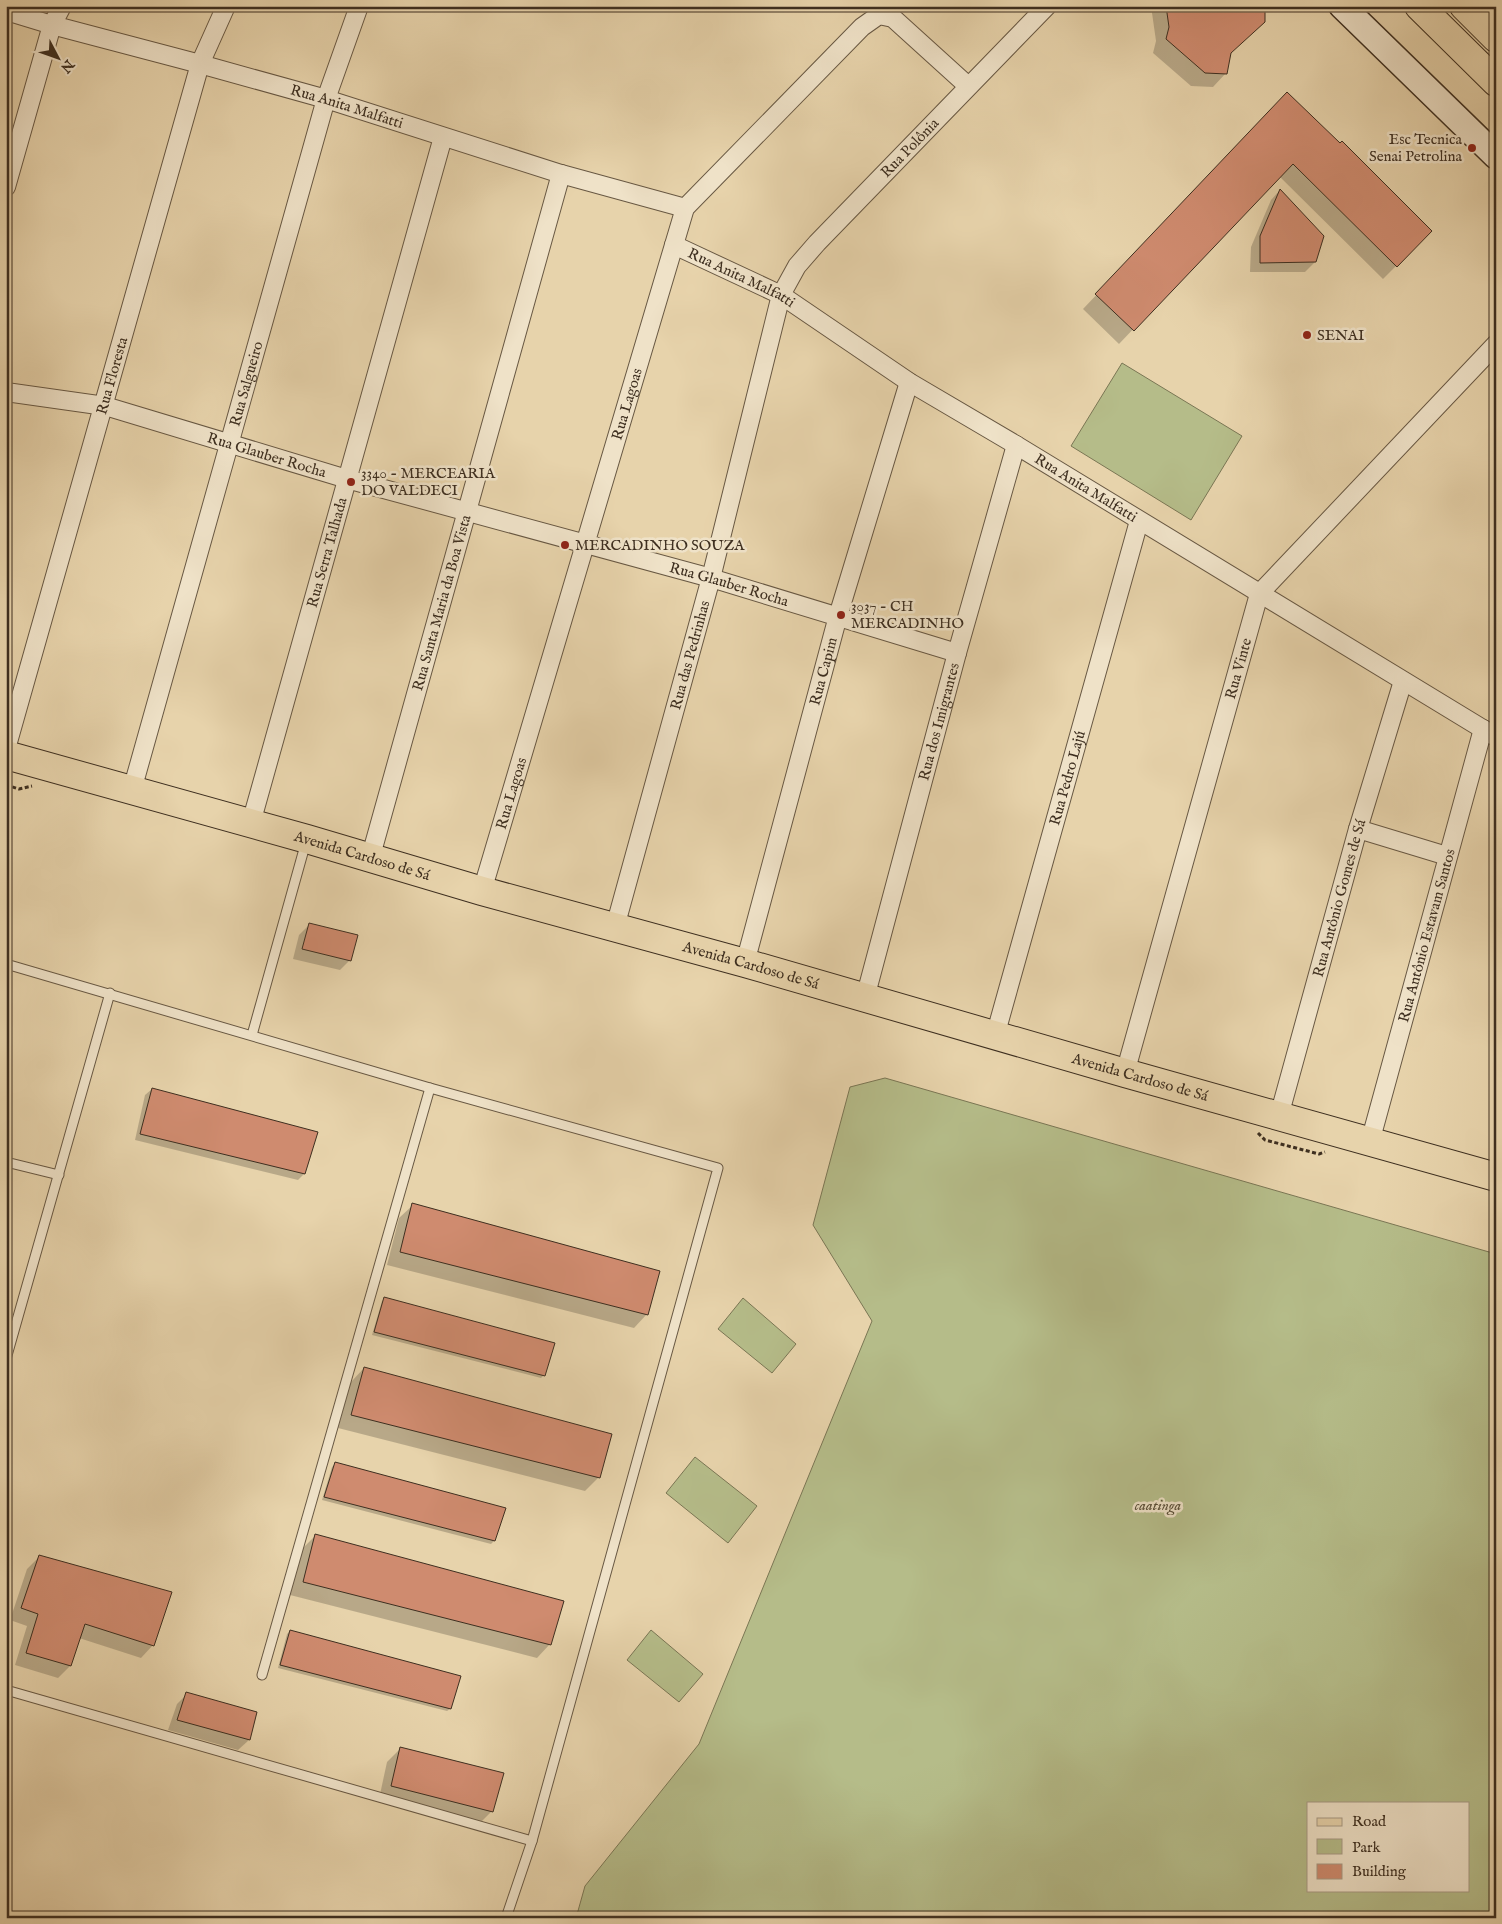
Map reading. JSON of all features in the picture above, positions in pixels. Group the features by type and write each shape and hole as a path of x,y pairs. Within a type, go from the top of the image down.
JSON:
{"main road":[{"path":"1420,6 1496,82"},
{"name":"Avenida Cardoso de Sá","path":"6,755 1496,1177"}],"street":[{"path":"6,187 52,26 62,6"},
{"name":"Rua Floresta","path":"6,749 105,406 200,64 226,6"},
{"name":"Rua Salgueiro","path":"132,790 326,99 359,6"},
{"name":"Rua Polônia","path":"781,295 797,266 817,243 1047,6"},
{"path":"1342,6 1496,156"},
{"name":"Rua Anita Malfatti","path":"6,11 52,26 326,99 561,174 685,208"},
{"name":"Rua Lagoas","path":"482,891 685,208 872,19 879,15 893,18 968,86"},
{"name":"Rua Serra Talhada","path":"250,823 443,137"},
{"name":"Rua Santa Maria da Boa Vista","path":"370,858 561,174"},
{"name":"Rua Anita Malfatti","path":"674,245 781,295 909,382 1016,445 1489,733"},
{"name":"Rua das Pedrinhas","path":"615,927 711,578 781,295"},
{"name":"Rua Vinte","path":"1125,1073 1259,594 1496,344"},
{"name":"Rua Capim","path":"745,963 838,616 909,382"},
{"name":"Rua Glauber Rocha","path":"6,392 105,406 346,480 711,578 957,653"},
{"name":"Rua dos Imigrantes","path":"865,998 957,653 1016,445"},
{"name":"Rua Pedro Lajú","path":"995,1036 1139,521"},
{"name":"Rua Antônio Gomes de Sá","path":"1279,1116 1358,829 1403,681"},
{"name":"Rua Antônio Estavam Santos","path":"1370,1142 1447,856 1489,733"},
{"path":"1358,829 1447,856"}],"lane":[{"path":"252,1035 307,839"},
{"path":"6,964 430,1088 718,1168 532,1841 506,1918"},
{"path":"6,1359 110,993"},
{"path":"262,1675 430,1088"},
{"path":"6,1162 59,1175"},
{"path":"6,1690 532,1841"}],"green space":[{"path":"1122,363 1242,436 1191,520 1071,446"},
{"name":"caatinga","path":"885,1078 1496,1254 1496,1918 576,1918 585,1886 699,1744 872,1321 813,1225 850,1087"},
{"path":"743,1298 796,1344 772,1373 718,1329"},
{"path":"695,1457 757,1506 728,1543 666,1493"},
{"path":"651,1630 703,1674 679,1702 627,1660"}],"building":[{"path":"1166,6 1265,6 1265,22 1231,53 1227,74 1205,73 1166,39 1169,27"},
{"path":"1287,92 1340,143 1342,141 1432,231 1397,267 1293,164 1134,331 1095,294"},
{"path":"1280,189 1324,236 1316,262 1260,263 1260,236"},
{"path":"309,923 358,935 351,961 302,949"},
{"path":"152,1088 318,1132 305,1174 140,1134"},
{"path":"412,1203 660,1271 648,1315 400,1252"},
{"path":"384,1297 555,1343 545,1376 374,1332"},
{"path":"364,1367 612,1434 600,1478 351,1415"},
{"path":"335,1462 506,1508 495,1541 324,1497"},
{"path":"315,1534 564,1601 551,1645 303,1582"},
{"path":"39,1555 172,1592 154,1646 85,1624 71,1666 26,1653 38,1614 21,1608"},
{"path":"290,1630 461,1676 451,1709 280,1665"},
{"path":"186,1692 257,1712 250,1740 177,1720"},
{"path":"400,1747 504,1773 493,1812 391,1786"}],"place":[{"name":"Esc Tecnica Senai Petrolina","path":"1472,148"},
{"name":"SENAI","path":"1307,335"},
{"name":"3340 - MERCEARIA DO VALDECI","path":"351,482"},
{"name":"MERCADINHO SOUZA","path":"565,545"},
{"name":"3037 - CH MERCADINHO","path":"841,615"}]}
